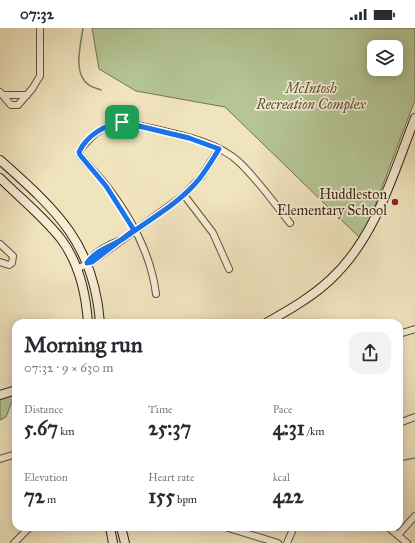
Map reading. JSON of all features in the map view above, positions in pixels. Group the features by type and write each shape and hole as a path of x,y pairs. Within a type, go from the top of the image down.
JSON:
{"main road":[{"path":"273,319 316,292 350,259 370,229 415,118"},
{"path":"0,160 41,197 59,216 75,238 87,263 94,288 99,319"},
{"path":"0,178 59,237 76,269 87,303 88,319"},
{"path":"0,395 12,391"},
{"path":"111,531 113,543"},
{"path":"122,531 124,543"}],"street":[{"path":"2,93 9,103 14,106 21,103 40,76 40,28"},
{"path":"2,93 27,95"},
{"path":"156,294 154,280 143,247 134,230 106,186 79,152 85,143 102,128 115,123 130,123 189,138 219,149 239,161 290,223"},
{"path":"76,269 87,263 90,258 111,243 126,237 184,195 201,177 219,149"},
{"path":"184,195 213,233 228,269"},
{"path":"0,244 13,256 12,263 9,264 0,262"},
{"path":"403,333 415,329"},
{"path":"403,422 415,417"},
{"path":"0,460 12,456"},
{"path":"403,529 415,516"},
{"path":"14,543 26,531"},
{"path":"238,531 278,543"},
{"path":"287,543 292,531"},
{"path":"393,531 406,543"},
{"path":"398,535 402,531"}],"green space":[{"name":"McIntosh Recreation Complex","path":"92,28 415,28 415,100 362,240 225,107 136,91 99,69"},
{"path":"12,392 12,401 6,417 0,420 0,396"}],"waterway":[{"path":"83,28 79,58 81,74 90,86 101,90"},
{"path":"403,460 415,458"}],"place":[{"name":"Huddleston Elementary School","path":"395,202"}],"route":[{"path":"122,122 108,125 96,132 85,143 79,152 85,162 106,186 134,230 118,244 92,262 87,263 90,258 111,243 126,237 134,230 184,195 201,177 219,149 189,138 122,122"}]}
